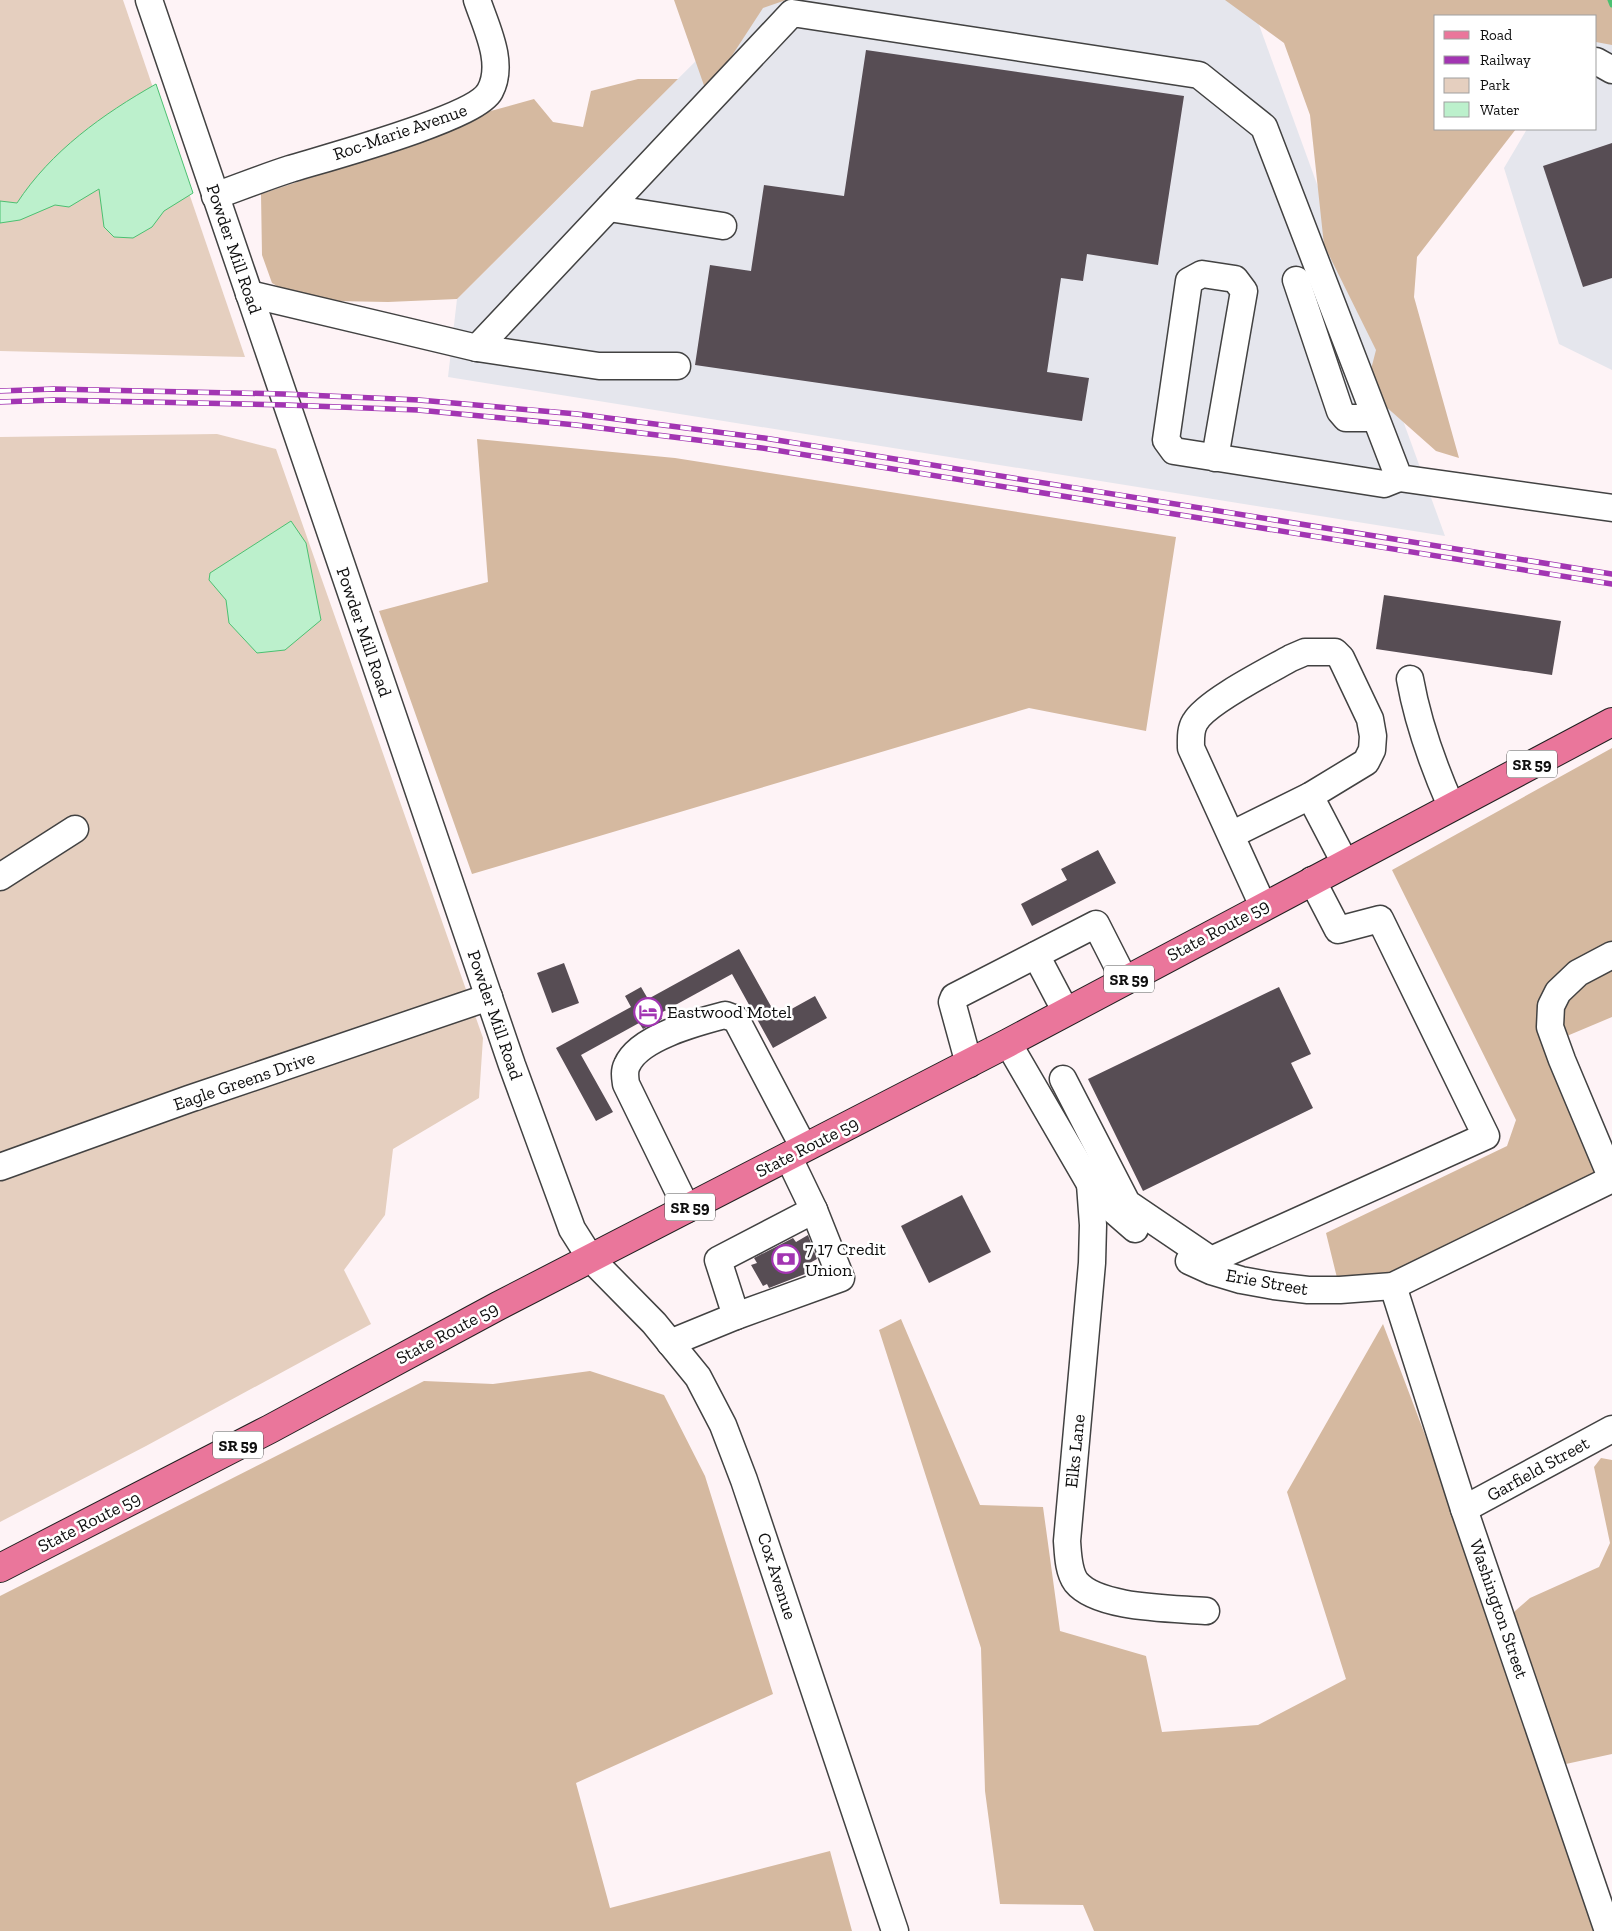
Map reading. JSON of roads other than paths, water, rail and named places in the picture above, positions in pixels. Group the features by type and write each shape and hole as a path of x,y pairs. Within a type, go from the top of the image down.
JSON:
{"main road":[{"name":"State Route 59","path":"0,1568 270,1428 498,1306 1008,1044 1263,906 1612,722"}],"street":[{"name":"Powder Mill Road","path":"149,0 489,997 572,1229 592,1259"},
{"name":"Roc-Marie Avenue","path":"215,196 288,170 436,123 469,109 484,100 492,86 496,64 491,41 477,0"},
{"path":"477,348 792,13 1199,75 1264,126 1398,478"},
{"path":"1597,62 1612,70"},
{"path":"609,208 723,226"},
{"path":"1215,458 1244,290 1235,279 1202,274 1190,281 1166,440 1174,451 1215,458 1384,484 1398,478 1612,508"},
{"path":"1296,280 1340,411 1346,418 1376,418"},
{"path":"249,294 477,348 599,366 677,366"},
{"path":"1231,835 1310,796 1366,762 1372,750 1373,736 1370,719 1342,658 1335,652 1305,652 1291,658 1208,707 1194,722 1191,734 1192,748 1231,835 1263,906"},
{"path":"1410,679 1413,698 1435,771 1452,806"},
{"path":"1310,796 1345,863"},
{"path":"0,877 75,829"},
{"path":"1063,1079 1127,1204 1209,1265 1486,1136 1380,919 1338,930 1312,880"},
{"path":"969,1064 952,1002 954,997 1096,924 1125,980"},
{"path":"1036,955 1066,1012"},
{"path":"1612,955 1578,973 1558,992 1551,1006 1550,1027 1612,1179"},
{"name":"Eagle Greens Drive","path":"0,1166 189,1099 489,997"},
{"path":"670,1343 736,1316 841,1278 814,1210 796,1152 736,1019 725,1015 653,1040 635,1053 627,1065 626,1084 686,1209"},
{"name":"Erie Street","path":"1008,1044 1090,1184 1104,1202 1126,1223 1155,1243 1241,1280 1308,1290 1340,1290 1393,1286 1612,1179"},
{"name":"Elks Lane","path":"1090,1184 1093,1225 1092,1263 1067,1540 1070,1568 1076,1582 1090,1593 1130,1606 1206,1611"},
{"path":"736,1316 718,1260 814,1210"},
{"name":"Cox Avenue","path":"592,1259 654,1322 698,1377 723,1425 744,1480 895,1931"},
{"name":"Washington Street","path":"1393,1286 1464,1509 1608,1931"},
{"name":"Garfield Street","path":"1464,1509 1612,1429"}],"water":[{"path":"156,84 193,193 164,211 152,227 133,238 114,237 104,227 99,189 69,207 55,205 20,220 0,223 0,201 17,203 46,167 79,135 117,108"},
{"path":"291,521 306,543 321,620 285,650 257,653 229,623 226,600 209,580 210,573"}],"waterway":[{"path":"1610,0 1612,5"}],"railway":[{"path":"0,391 54,389 283,394 419,400 577,414 764,438 1612,574"},
{"path":"0,402 54,400 418,410 576,425 762,448 1612,584"}],"place":[{"name":"Eastwood Motel","path":"648,1012"},
{"name":"7 17 Credit Union","path":"786,1259"}]}
